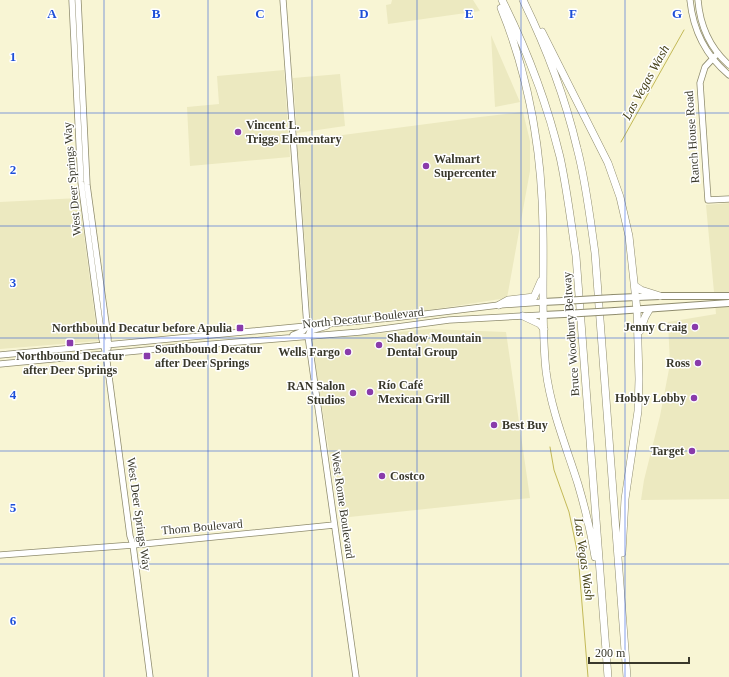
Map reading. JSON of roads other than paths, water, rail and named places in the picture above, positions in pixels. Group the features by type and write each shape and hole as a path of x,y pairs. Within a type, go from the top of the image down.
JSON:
{"highway":[{"path":"498,0 522,67 535,125 542,184 543,315 546,365 551,398 557,422 584,507 602,597"},
{"name":"Bruce Woodbury Beltway","path":"502,0 528,57 546,108 560,156 569,205 576,256 608,677"},
{"path":"523,0 593,130 612,171 627,226 635,286 640,371 639,403 624,499 620,585"},
{"path":"523,0 543,45 562,96 577,148 588,205 595,253 627,677"},
{"path":"499,305 508,300 534,297 543,277"},
{"path":"635,286 641,290 660,296"},
{"path":"638,335 649,310"},
{"path":"523,316 540,324 544,329"}],"main road":[{"name":"West Deer Springs Way","path":"72,0 81,182 106,345"},
{"name":"West Deer Springs Way","path":"78,0 87,185 106,354 150,677"},
{"path":"283,0 307,326 303,332 284,338"},
{"path":"690,0 696,30 701,41 712,59 729,75"},
{"path":"698,0 699,13 703,27 718,53 729,65"},
{"name":"Ranch House Road","path":"718,53 704,70 700,83 708,200 729,199"},
{"name":"North Decatur Boulevard","path":"0,355 359,321 499,305 660,296 729,296"},
{"name":"North Decatur Boulevard","path":"0,364 360,332 449,320 649,310 729,303"},
{"path":"367,320 367,330"},
{"path":"359,321 360,332"},
{"path":"308,336 310,330 337,323"},
{"name":"West Rome Boulevard","path":"308,336 356,677"},
{"name":"Thom Boulevard","path":"0,555 334,525"}],"waterway":[{"name":"Las Vegas Wash","path":"621,142 684,30"},
{"name":"Las Vegas Wash","path":"550,447 554,470 569,512 578,555 588,677"}],"place":[{"name":"Vincent L. Triggs Elementary","path":"238,132"},
{"name":"Walmart Supercenter","path":"426,166"},
{"name":"Jenny Craig","path":"695,327"},
{"name":"Northbound Decatur before Apulia","path":"240,328"},
{"name":"Northbound Decatur after Deer Springs","path":"70,343"},
{"name":"Shadow Mountain Dental Group","path":"379,345"},
{"name":"Wells Fargo","path":"348,352"},
{"name":"Southbound Decatur after Deer Springs","path":"147,356"},
{"name":"Ross","path":"698,363"},
{"name":"Río Café Mexican Grill","path":"370,392"},
{"name":"RAN Salon Studios","path":"353,393"},
{"name":"Hobby Lobby","path":"694,398"},
{"name":"Best Buy","path":"494,425"},
{"name":"Target","path":"692,451"},
{"name":"Costco","path":"382,476"}]}
